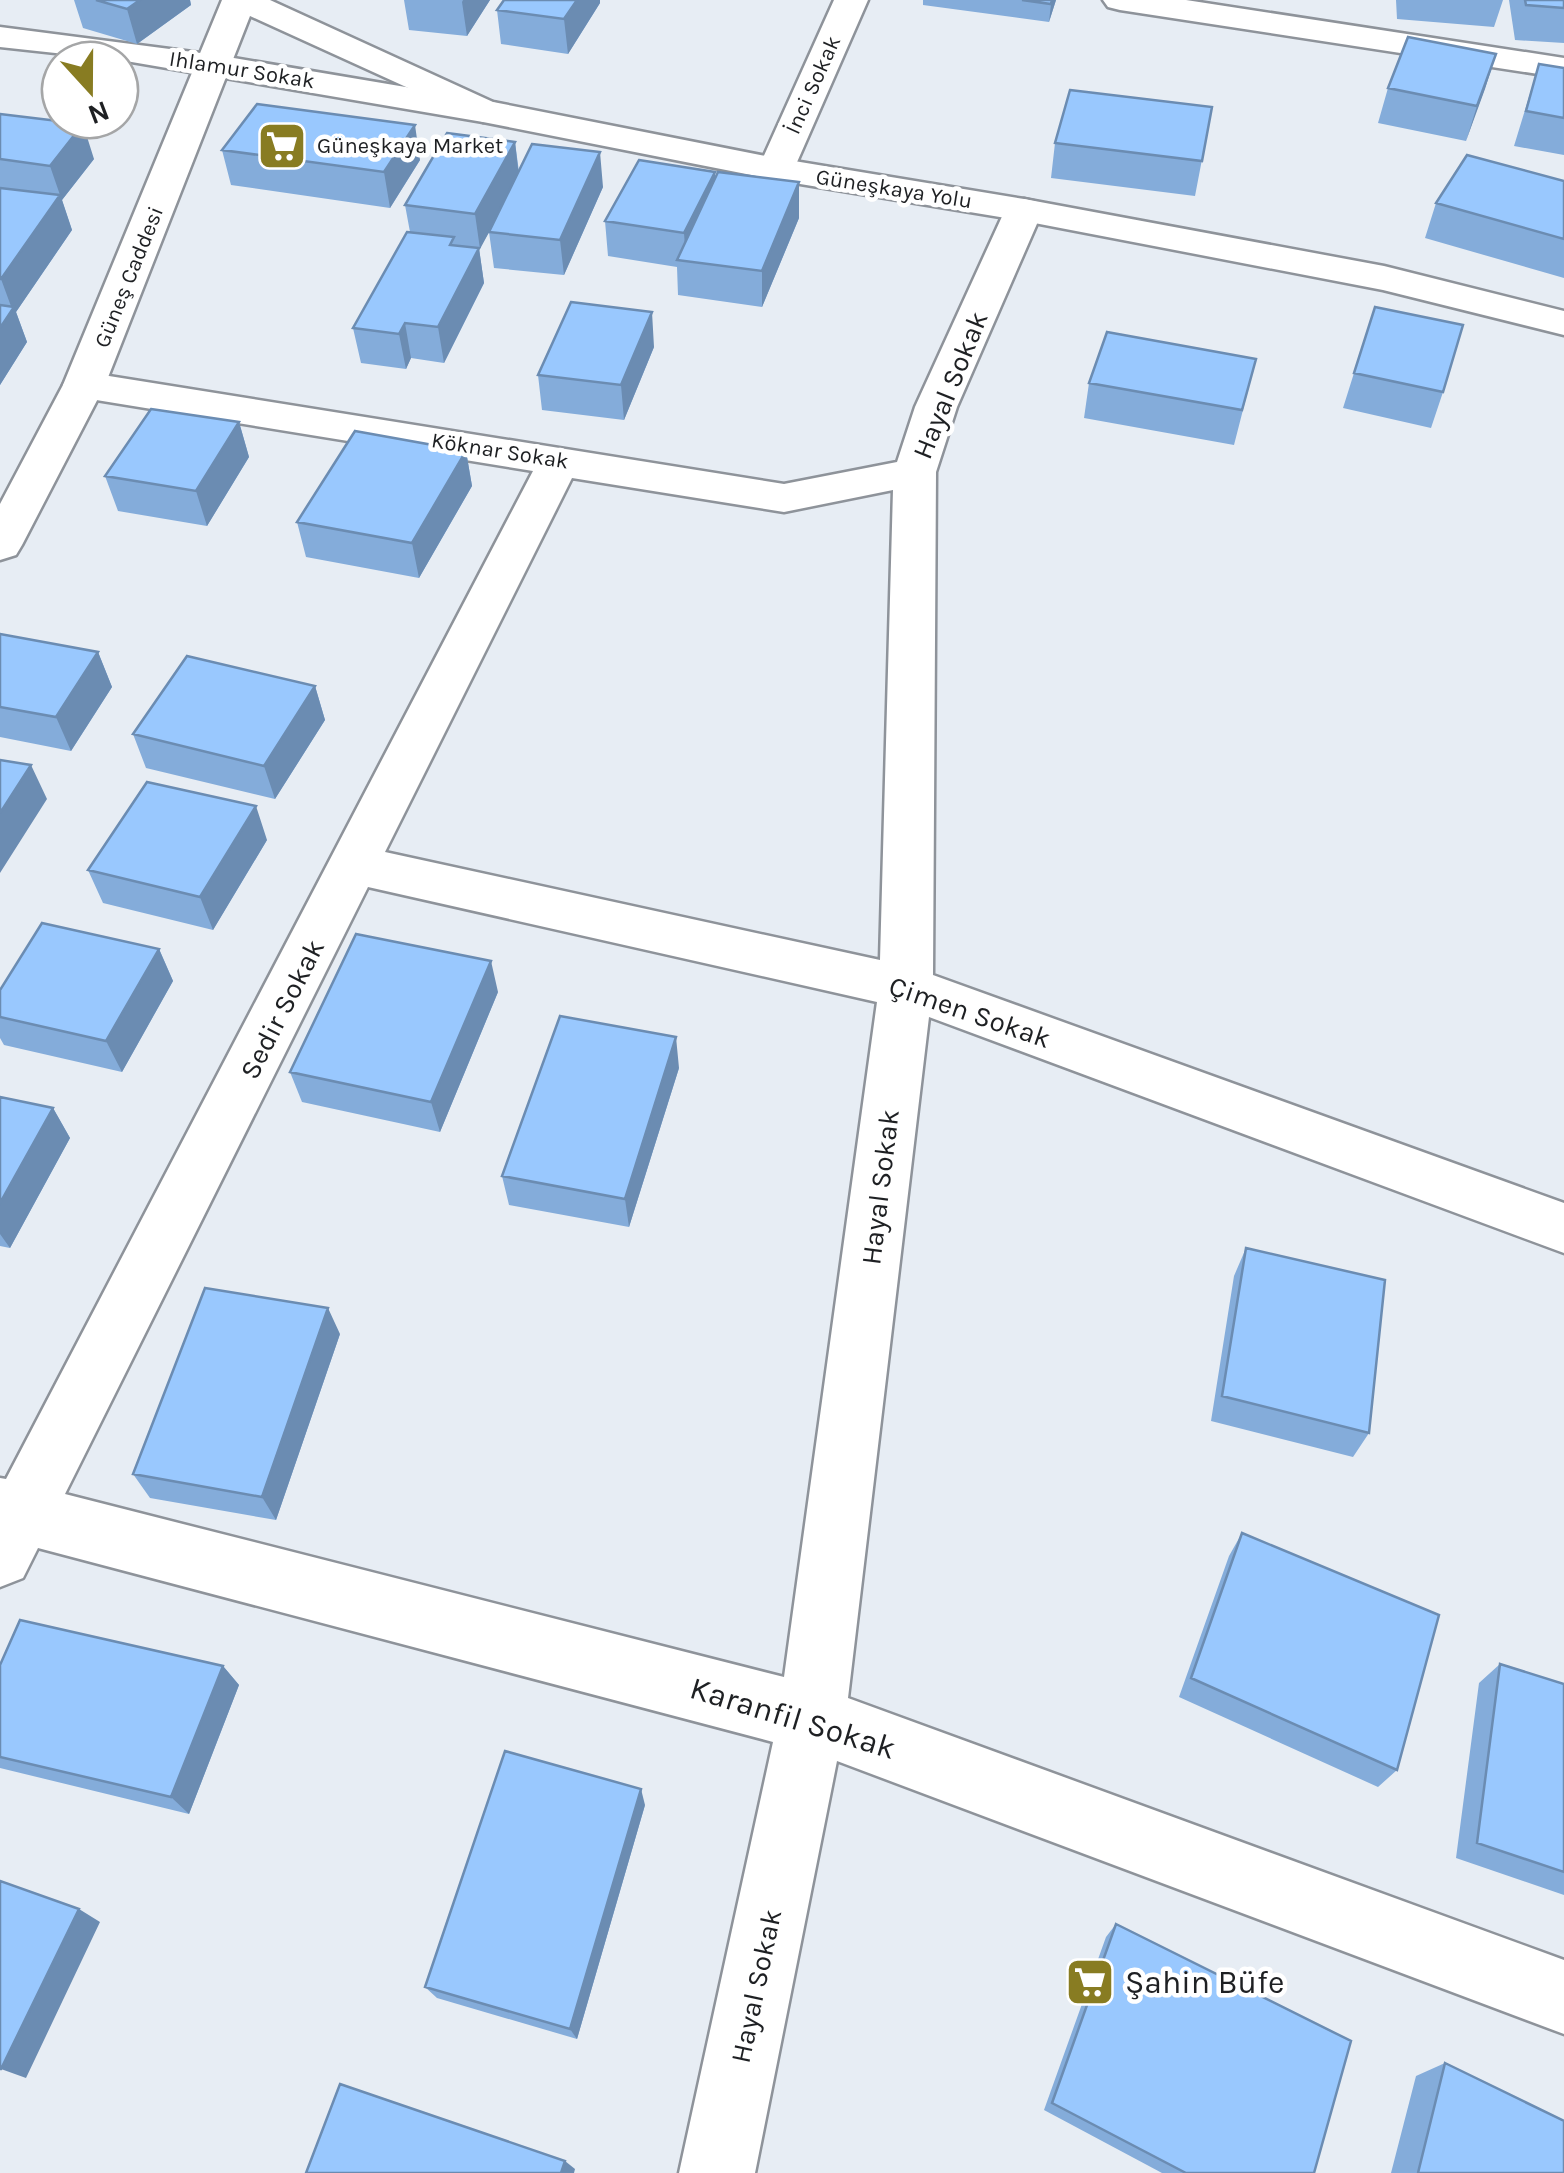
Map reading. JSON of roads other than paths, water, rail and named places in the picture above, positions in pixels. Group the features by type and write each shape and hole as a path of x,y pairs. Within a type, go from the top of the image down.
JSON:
{"street":[{"name":"Güneş Caddesi","path":"0,545 84,385 241,0"},
{"name":"Güneşkaya Yolu","path":"241,0 482,111 776,169 1024,210 1384,278 1564,323"},
{"name":"İnci Sokak","path":"776,169 851,0"},
{"path":"1120,0 1564,68"},
{"name":"Ihlamur Sokak","path":"0,37 216,65 482,111"},
{"name":"Hayal Sokak","path":"717,2173 812,1718 906,987 915,472 936,406 1024,210"},
{"name":"Köknar Sokak","path":"84,385 784,498 915,472"},
{"name":"Sedir Sokak","path":"8,1526 356,865 560,460"},
{"name":"Çimen Sokak","path":"356,865 906,987 1564,1228"},
{"name":"Karanfil Sokak","path":"8,1526 812,1718 1564,1997"}],"place":[{"name":"Güneşkaya Market","path":"282,146"},
{"name":"Şahin Büfe","path":"1090,1982"}]}
